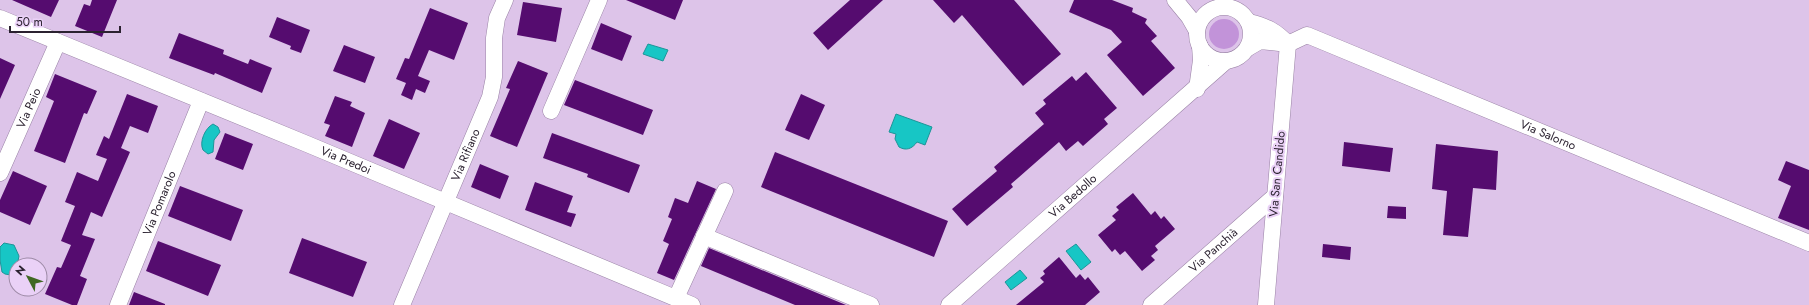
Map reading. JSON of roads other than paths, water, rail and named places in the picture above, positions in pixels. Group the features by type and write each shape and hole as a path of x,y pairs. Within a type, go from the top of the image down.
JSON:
{"street":[{"name":"Via Rifiano","path":"402,305 490,97 494,77 494,38 497,18 505,0"},
{"path":"551,111 598,0"},
{"path":"1175,0 1189,17 1198,38 1210,58 1226,61 1236,58 1248,48 1260,41 1288,44"},
{"path":"1179,0 1212,10"},
{"path":"1197,88 1201,60 1198,38 1200,20 1212,10 1222,7 1233,8 1242,14 1249,22 1251,38 1248,48"},
{"name":"Via Predoi","path":"0,18 692,305"},
{"path":"1249,22 1266,26 1277,32 1288,44"},
{"name":"Via Salorno","path":"1288,44 1308,35 1809,243"},
{"name":"Via Peio","path":"0,174 58,42"},
{"name":"Via San Candido","path":"1266,305 1288,44"},
{"name":"Via Bedollo","path":"949,305 1226,61"},
{"name":"Via Pomarolo","path":"118,305 201,101"},
{"path":"676,298 725,191"},
{"name":"Via Panchià","path":"1151,305 1275,196"},
{"path":"704,236 871,305"}]}
